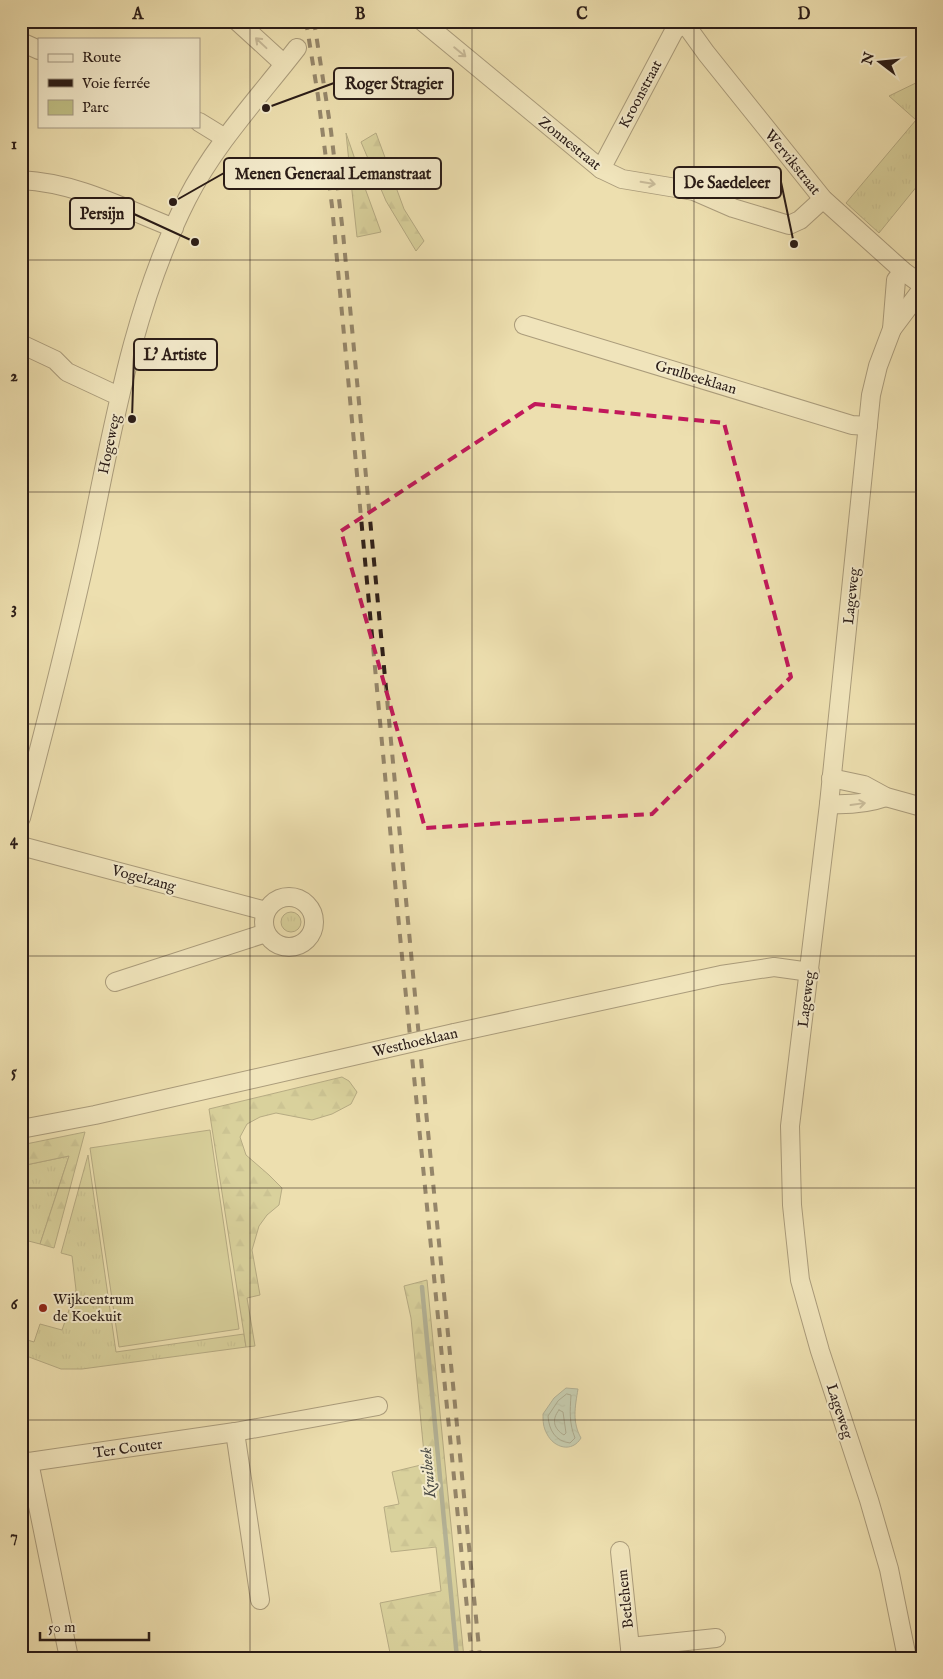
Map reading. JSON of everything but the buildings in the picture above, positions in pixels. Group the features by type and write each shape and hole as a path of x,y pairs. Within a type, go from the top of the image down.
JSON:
{"street":[{"path":"237,21 284,64"},
{"name":"Zonnestraat","path":"422,21 601,169 622,178 694,191 734,208 790,224 800,220 824,199"},
{"name":"Kroonstraat","path":"601,169 674,31 684,22"},
{"name":"Wervikstraat","path":"684,22 706,53 824,199 903,271 922,285"},
{"path":"21,42 38,50"},
{"name":"Hogeweg","path":"21,818 63,659 125,370 138,320 174,228 199,176 225,138 297,48"},
{"path":"200,123 225,138"},
{"path":"21,180 65,186 98,196 174,228"},
{"name":"Lageweg","path":"903,271 896,280 892,329 878,366 871,395 829,804 790,1126 792,1206 800,1280 820,1351 869,1500 889,1569 907,1658"},
{"name":"Lageweg","path":"892,329 922,289"},
{"name":"Grulbeeklaan","path":"524,325 852,425 868,426"},
{"path":"21,344 55,360 67,372 112,394 120,394"},
{"path":"831,778 864,785 886,797 922,807"},
{"path":"829,804 849,806 873,802 886,797"},
{"name":"Vogelzang","path":"21,846 266,911"},
{"path":"282,897 300,899 312,911 314,922 312,930 308,938 301,944 292,946 279,945 266,933 264,919 266,911 274,901 282,897"},
{"path":"115,982 266,933"},
{"name":"Westhoeklaan","path":"21,1129 95,1115 454,1033 721,975 774,967 810,972"},
{"name":"Ter Couter","path":"25,1462 235,1432 378,1406"},
{"path":"235,1432 260,1600"},
{"path":"25,1462 69,1658"},
{"name":"Betlehem","path":"620,1551 630,1652 716,1638"}],"highlighted area":[{"path":"535,404 724,423 791,677 652,814 425,828 341,531"}],"green space":[{"path":"922,80 922,180 879,233 846,203 916,120 889,96"},
{"path":"346,133 362,180 351,182"},
{"path":"376,133 404,209 424,241 416,251 386,201 361,142"},
{"path":"362,180 381,232 357,237 351,182"},
{"path":"291,912 298,915 301,922 298,929 291,932 284,929 281,922 284,915"},
{"path":"342,1077 349,1081 357,1092 351,1104 332,1114 312,1120 276,1113 260,1117 247,1124 240,1137 246,1155 282,1188 279,1205 267,1215 259,1226 252,1250 260,1295 247,1298 255,1346 246,1347 209,1109"},
{"path":"210,1130 239,1329 119,1347 90,1148"},
{"path":"85,1132 54,1248 40,1244 69,1156 21,1166 21,1145"},
{"path":"88,1155 116,1352 244,1334 246,1347 82,1369 61,1369 21,1354 21,1338 34,1342 40,1324 62,1330 76,1290 72,1256 61,1253"},
{"path":"69,1156 40,1244 21,1239 21,1166"},
{"path":"427,1280 464,1658 391,1658 380,1603 441,1591 436,1547 391,1552 384,1507 399,1504 392,1472 425,1464 411,1318 404,1286"}],"water":[{"path":"566,1388 578,1389 575,1420 581,1438 573,1446 563,1447 550,1439 545,1429 543,1414 554,1398"}],"waterway":[{"name":"Kruibeek","path":"422,1287 457,1658"}],"railway":[{"path":"306,21 332,206 400,936 472,1658"},
{"path":"314,21 331,131 343,233 480,1658"}],"place":[{"name":"Roger Stragier","path":"266,108"},
{"name":"Menen Generaal Lemanstraat","path":"173,202"},
{"name":"Persijn","path":"195,242"},
{"name":"De Saedeleer","path":"794,244"},
{"name":"L' Artiste","path":"132,419"},
{"name":"Wijkcentrum de Koekuit","path":"43,1308"}]}
